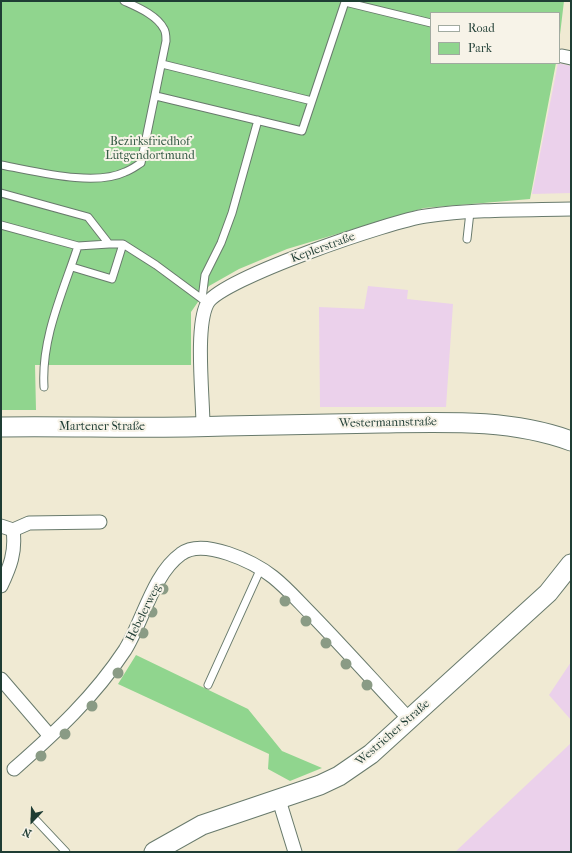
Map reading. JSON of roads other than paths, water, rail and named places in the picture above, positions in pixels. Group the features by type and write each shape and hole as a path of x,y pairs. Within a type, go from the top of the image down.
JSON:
{"street":[{"name":"Keplerstraße","path":"203,426 201,319 208,302 231,285 291,259 369,232 425,216 470,212 571,209"},
{"name":"Westermannstraße","path":"203,426 303,423 464,423 507,425 531,429 571,441"},
{"name":"Martener Straße","path":"1,427 203,426"},
{"path":"1,586 13,560 15,544 7,528 29,523 100,522"},
{"name":"Hebelerweg","path":"14,769 77,712 110,671 126,648 164,572 180,554 196,548 218,550 261,568 273,577 318,622 409,719"},
{"name":"Westricher Straße","path":"154,852 202,825 320,785 355,766 548,593 571,564"},
{"path":"1,679 50,736"},
{"path":"278,800 296,852"}],"lane":[{"path":"1,164 67,176 108,177 125,172 141,163 156,96 166,41 164,29 143,10 124,1"},
{"path":"156,96 302,131 345,1 430,23"},
{"path":"162,64 312,101"},
{"path":"1,225 78,246 123,244 156,265 202,299 205,275 221,243 232,213 258,120"},
{"path":"1,193 88,217 109,244"},
{"path":"467,239 470,212"},
{"path":"72,267 112,279 123,244"},
{"path":"44,387 43,367 45,348 78,246"},
{"path":"208,685 261,568"},
{"path":"35,819 66,852"}],"park label":[{"name":"Bezirksfriedhof Lütgendortmund","path":"150,149"}]}
